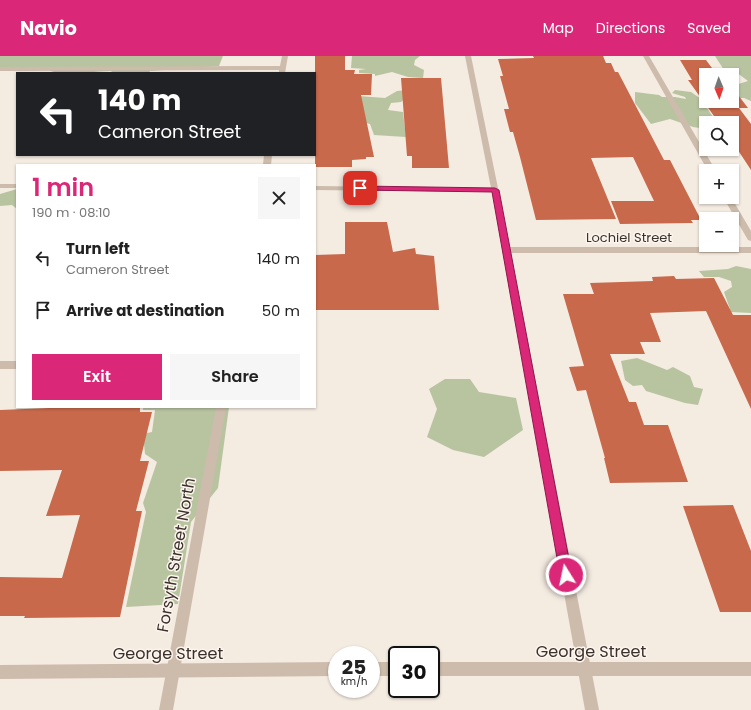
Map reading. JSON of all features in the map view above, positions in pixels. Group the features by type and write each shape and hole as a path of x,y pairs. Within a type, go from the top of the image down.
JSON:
{"street":[{"path":"0,69 283,71 285,56"},
{"path":"468,56 495,190 592,710"},
{"path":"646,56 708,164"},
{"path":"0,186 16,186"},
{"path":"316,188 495,190"},
{"path":"732,204 751,238"},
{"name":"Lochiel Street","path":"506,250 751,250"},
{"path":"0,365 16,365"},
{"name":"Forsyth Street North","path":"166,710 221,408"},
{"name":"George Street","path":"0,672 328,669"},
{"name":"George Street","path":"440,669 751,669"}],"green space":[{"path":"0,56 223,56 219,66 150,72 54,72 49,70 0,71"},
{"path":"352,56 420,56 415,60 414,65 424,70 423,78 408,77 392,72 375,76 375,74 359,73 359,70 366,69 351,68"},
{"path":"715,56 751,56 751,101 744,98 739,98 739,84 748,81 739,74 739,68 723,68"},
{"path":"407,90 411,93 401,102 391,103 388,110 403,112 406,137 374,135 370,124 346,117 359,96 385,98 397,91"},
{"path":"675,90 691,92 699,98 699,108 707,108 712,116 699,116 699,128 670,119 651,124 635,103 635,92 659,95 662,97 686,99 685,97 672,93"},
{"path":"16,189 16,208 12,205 0,206 0,194"},
{"path":"736,266 751,269 751,313 731,312 724,292 732,287 731,281 719,277 704,277 699,271 728,269"},
{"path":"637,358 667,370 673,367 690,376 694,387 703,389 698,405 685,403 646,391 642,385 633,386 625,380 621,361"},
{"path":"445,379 470,379 479,392 516,398 523,430 484,457 453,450 427,437 437,409 429,389"},
{"path":"143,408 229,408 218,488 191,522 178,604 126,607 146,512 143,503 157,462 145,454 143,434 152,432 155,410 143,410"}],"building":[{"path":"315,56 345,56 345,70 355,70 354,74 372,74 371,95 361,95 374,157 352,160 352,167 316,167"},
{"path":"533,56 603,56 606,63 611,63 615,72 618,72 664,160 670,160 699,216 699,220 691,220 693,223 620,224 611,201 654,201 633,157 591,158 616,219 536,220 513,132 510,132 504,109 509,109 500,76 503,76 498,59 534,58"},
{"path":"680,60 706,60 712,68 699,68 699,95 688,80 692,80"},
{"path":"401,78 441,78 449,168 412,168 412,156 407,156"},
{"path":"739,96 748,108 739,108"},
{"path":"708,108 739,108 751,124 751,170 739,152 739,116 714,116"},
{"path":"345,222 387,222 393,252 415,248 416,254 434,256 439,310 316,310 316,255 345,254"},
{"path":"674,276 676,279 714,278 733,315 751,315 751,409 706,311 650,313 661,342 640,342 645,354 610,354 629,402 636,402 644,425 668,425 688,482 610,483 605,458 586,390 577,391 569,367 584,366 563,294 594,294 590,283 653,281 652,277"},
{"path":"49,408 140,408 140,412 152,412 140,461 149,461 136,511 142,511 120,617 24,618 25,616 0,616 0,577 62,578 80,515 46,516 62,470 0,471 0,410"},
{"path":"733,505 751,551 751,612 720,612 683,506"}],"route":[{"path":"360,188 495,190 566,575"}]}
